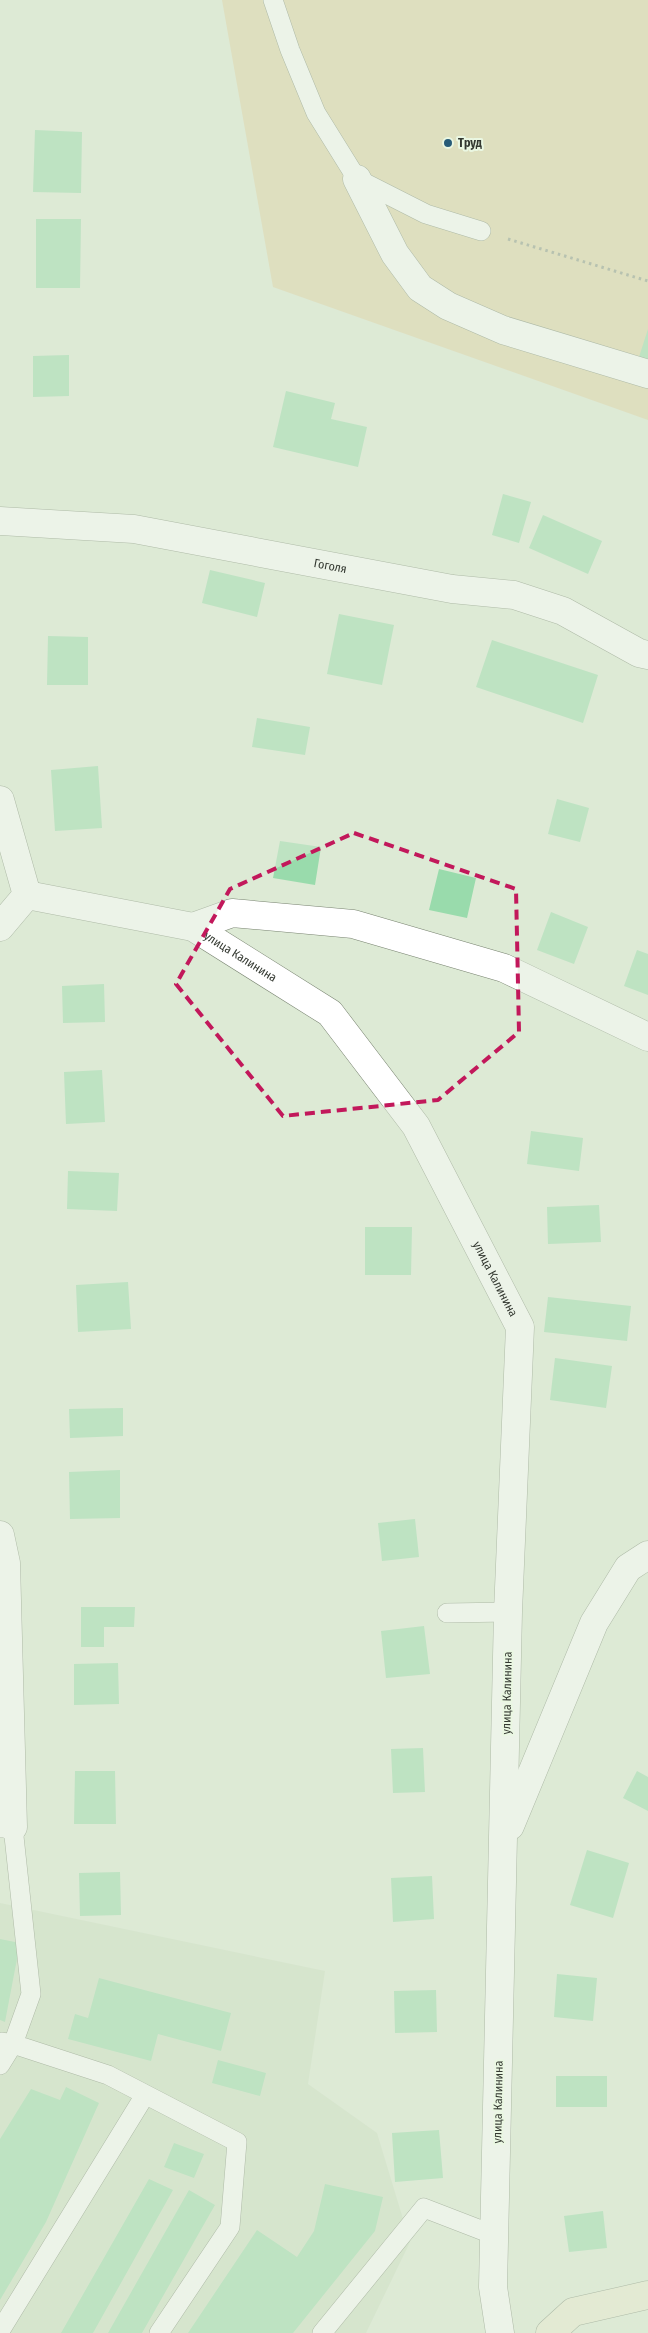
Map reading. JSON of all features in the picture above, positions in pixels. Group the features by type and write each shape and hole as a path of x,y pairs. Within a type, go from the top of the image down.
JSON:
{"street":[{"path":"357,179 395,254 420,288 448,306 503,330 648,374"},
{"name":"Гоголя","path":"0,521 134,529 452,589 514,595 563,611 638,653 648,655"},
{"path":"0,800 26,895 0,927"},
{"name":"улица Калинина","path":"26,895 193,927 330,1013 416,1126 520,1327 508,1612 494,2235 493,2287 500,2333"},
{"name":"улица Калинина","path":"193,927 232,913 353,924 504,968 648,1037"},
{"path":"0,1535 6,1563 6,1827"},
{"name":"улица Калинина","path":"504,1840 594,1623 628,1568 648,1555"},
{"path":"550,2333 573,2312 648,2295"}],"lane":[{"path":"273,0 290,50 316,113 357,179 426,214 481,231"},
{"path":"447,1613 508,1612"},
{"path":"0,2065 7,2043 32,1994 6,1827"},
{"path":"7,2043 108,2075 237,2142 230,2227 158,2333"},
{"path":"0,2331 146,2094"},
{"path":"322,2333 424,2208 494,2235"}],"path":[{"path":"481,231 648,281"}],"highlighted area":[{"path":"354,833 516,889 519,1032 438,1100 283,1116 176,984 230,889"}],"shaded area":[{"name":"Труд","path":"222,0 648,0 648,420 273,287"},
{"path":"0,1903 325,1971 308,2084 377,2133 410,2242 366,2333 0,2333"}],"building":[{"path":"35,130 82,132 81,193 33,192"},
{"path":"36,219 81,219 80,288 36,288"},
{"path":"648,329 648,360 639,357"},
{"path":"69,355 69,396 33,397 33,356"},
{"path":"286,391 335,403 331,419 367,427 358,467 273,447"},
{"path":"503,494 531,502 519,543 492,535"},
{"path":"543,515 602,541 588,574 529,548"},
{"path":"210,570 265,583 257,617 202,603"},
{"path":"339,614 394,625 382,685 327,674"},
{"path":"48,636 88,637 88,685 47,685"},
{"path":"492,640 598,675 583,723 476,687"},
{"path":"257,718 310,727 305,755 252,747"},
{"path":"98,766 102,828 55,831 51,770"},
{"path":"557,799 589,808 580,842 548,834"},
{"path":"280,841 321,847 315,885 273,878"},
{"path":"439,869 476,878 467,918 429,910"},
{"path":"551,912 588,927 574,964 537,950"},
{"path":"637,950 648,954 648,995 624,986"},
{"path":"104,984 105,1022 63,1023 62,986"},
{"path":"102,1070 105,1122 66,1124 64,1072"},
{"path":"531,1131 583,1138 579,1171 527,1164"},
{"path":"68,1171 119,1173 117,1211 67,1209"},
{"path":"599,1205 601,1242 548,1244 547,1207"},
{"path":"365,1227 412,1227 411,1275 365,1275"},
{"path":"128,1282 131,1329 78,1332 76,1285"},
{"path":"548,1297 631,1306 627,1341 544,1332"},
{"path":"555,1358 612,1366 606,1408 550,1400"},
{"path":"123,1408 123,1436 70,1438 69,1409"},
{"path":"120,1470 120,1518 70,1519 69,1472"},
{"path":"415,1519 419,1557 382,1561 378,1523"},
{"path":"81,1607 135,1607 134,1627 104,1627 104,1647 81,1647"},
{"path":"424,1626 430,1674 386,1678 381,1631"},
{"path":"118,1663 119,1704 74,1705 74,1664"},
{"path":"423,1748 425,1792 393,1793 391,1749"},
{"path":"75,1771 115,1771 116,1824 74,1824"},
{"path":"637,1771 648,1777 648,1811 623,1798"},
{"path":"587,1850 629,1863 613,1918 570,1905"},
{"path":"120,1872 121,1915 80,1916 79,1873"},
{"path":"432,1876 434,1919 393,1922 391,1878"},
{"path":"0,1939 20,1943 5,2022 0,2020"},
{"path":"557,1974 597,1978 593,2021 554,2017"},
{"path":"99,1978 231,2013 221,2051 158,2034 151,2061 68,2039 75,2014 88,2018"},
{"path":"436,1990 437,2032 395,2033 394,1991"},
{"path":"218,2060 266,2073 260,2096 212,2083"},
{"path":"556,2076 607,2076 607,2107 556,2107"},
{"path":"66,2087 99,2103 46,2222 0,2300 0,2139 31,2089 60,2100"},
{"path":"439,2130 443,2178 395,2182 392,2133"},
{"path":"174,2143 204,2154 194,2178 164,2167"},
{"path":"149,2179 173,2190 93,2333 61,2333"},
{"path":"325,2184 383,2197 375,2231 293,2333 188,2333 257,2230 297,2257 314,2231"},
{"path":"189,2190 215,2205 142,2333 108,2333"},
{"path":"603,2211 607,2248 569,2252 564,2216"}],"place":[{"name":"Труд","path":"448,143"}]}
